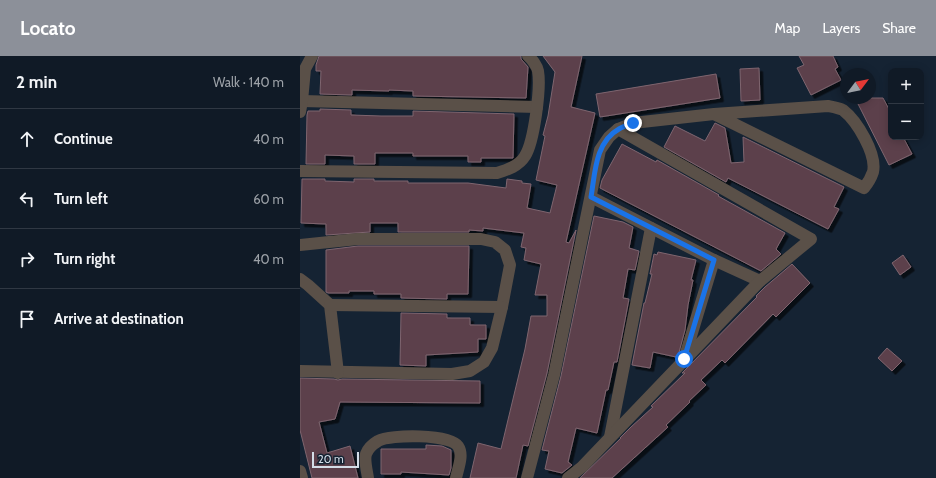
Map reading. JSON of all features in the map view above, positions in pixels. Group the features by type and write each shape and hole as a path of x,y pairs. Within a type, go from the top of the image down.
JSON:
{"street":[{"path":"312,56 305,69 301,107 538,107"},
{"path":"300,171 497,173 512,168 525,157 530,145 538,107 538,71 528,56"},
{"path":"527,478 554,375 600,150 609,137 618,129 633,123 714,114 828,106 842,109 854,121 865,138 872,158 873,171 864,188 714,114"},
{"path":"568,478 582,467 760,281 812,238 618,129"},
{"path":"591,197 714,260 760,281"},
{"path":"610,437 651,228"},
{"path":"300,245 358,239 481,239 495,242 505,250 510,265 492,348 484,362 470,371 452,374 338,373 300,371"},
{"path":"684,359 714,260"},
{"path":"300,279 330,304 502,307"},
{"path":"330,304 338,373"},
{"path":"368,478 365,455 370,446 380,440 398,437 430,437 450,440 458,444 462,452 456,478"},
{"path":"300,470 302,478"}],"building":[{"path":"319,56 521,56 521,59 528,67 526,98 413,96 413,91 389,90 352,90 352,95 320,94 321,71 316,71"},
{"path":"543,56 582,56 571,107 595,113 566,242 569,243 576,230 547,373 528,446 523,445 516,478 470,478 478,443 501,449 525,349 531,316 547,316 547,295 535,295 541,264 524,260 526,248 521,247 524,233 483,228 483,231 469,230 469,232 398,232 398,223 370,223 370,232 326,235 326,224 301,223 302,179 325,179 325,181 354,182 354,179 374,179 374,181 408,181 408,183 468,183 506,188 507,179 522,181 522,183 531,184 527,208 550,213 557,185 536,180 545,136 543,135 548,116 555,72"},
{"path":"799,56 833,56 838,67 835,69 840,80 811,95 797,68 804,65"},
{"path":"759,68 760,100 741,101 740,69"},
{"path":"716,74 720,98 600,117 596,94"},
{"path":"876,98 883,98 888,107 888,140 905,140 912,154 889,165 858,104 876,104"},
{"path":"320,109 351,110 351,115 381,116 413,116 413,111 514,114 513,158 481,158 481,162 468,162 468,156 413,156 413,153 375,153 375,164 354,164 354,156 325,155 325,164 306,164 308,111 320,111"},
{"path":"715,123 725,128 731,163 744,162 743,137 844,187 834,207 839,209 828,229 728,178 726,182 664,147 675,126 705,141"},
{"path":"622,144 656,162 657,160 785,233 776,249 781,254 761,271 600,188 602,180"},
{"path":"594,216 623,222 633,227 629,248 639,251 635,270 628,269 623,298 629,299 617,362 614,362 608,390 606,390 597,433 576,428 568,462 572,465 562,473 545,469 549,451 542,450 561,376"},
{"path":"358,246 469,246 468,294 447,294 447,299 401,298 401,294 374,294 374,291 349,291 349,293 326,292 326,250"},
{"path":"658,252 696,260 691,280 693,280 685,330 678,356 676,357 653,352 650,368 632,365 644,303 652,274 650,274 654,254 657,255"},
{"path":"903,255 911,267 900,275 892,263"},
{"path":"792,264 810,283 776,317 773,314 725,363 722,360 701,380 706,385 666,425 668,427 612,478 580,478 653,407 651,406 685,373 682,373 757,297 756,296"},
{"path":"401,313 447,314 447,318 470,318 470,325 486,325 486,339 478,339 478,352 426,355 426,366 400,365"},
{"path":"887,348 902,361 892,371 878,358"},
{"path":"300,378 338,380 480,381 480,403 340,402 335,419 319,422 327,453 350,446 358,478 312,478 300,430"},
{"path":"426,445 442,446 451,450 451,468 449,475 401,472 401,474 381,474 381,449 426,449"}],"route":[{"path":"633,123 618,129 609,137 600,150 591,197 714,260 684,359"}]}
